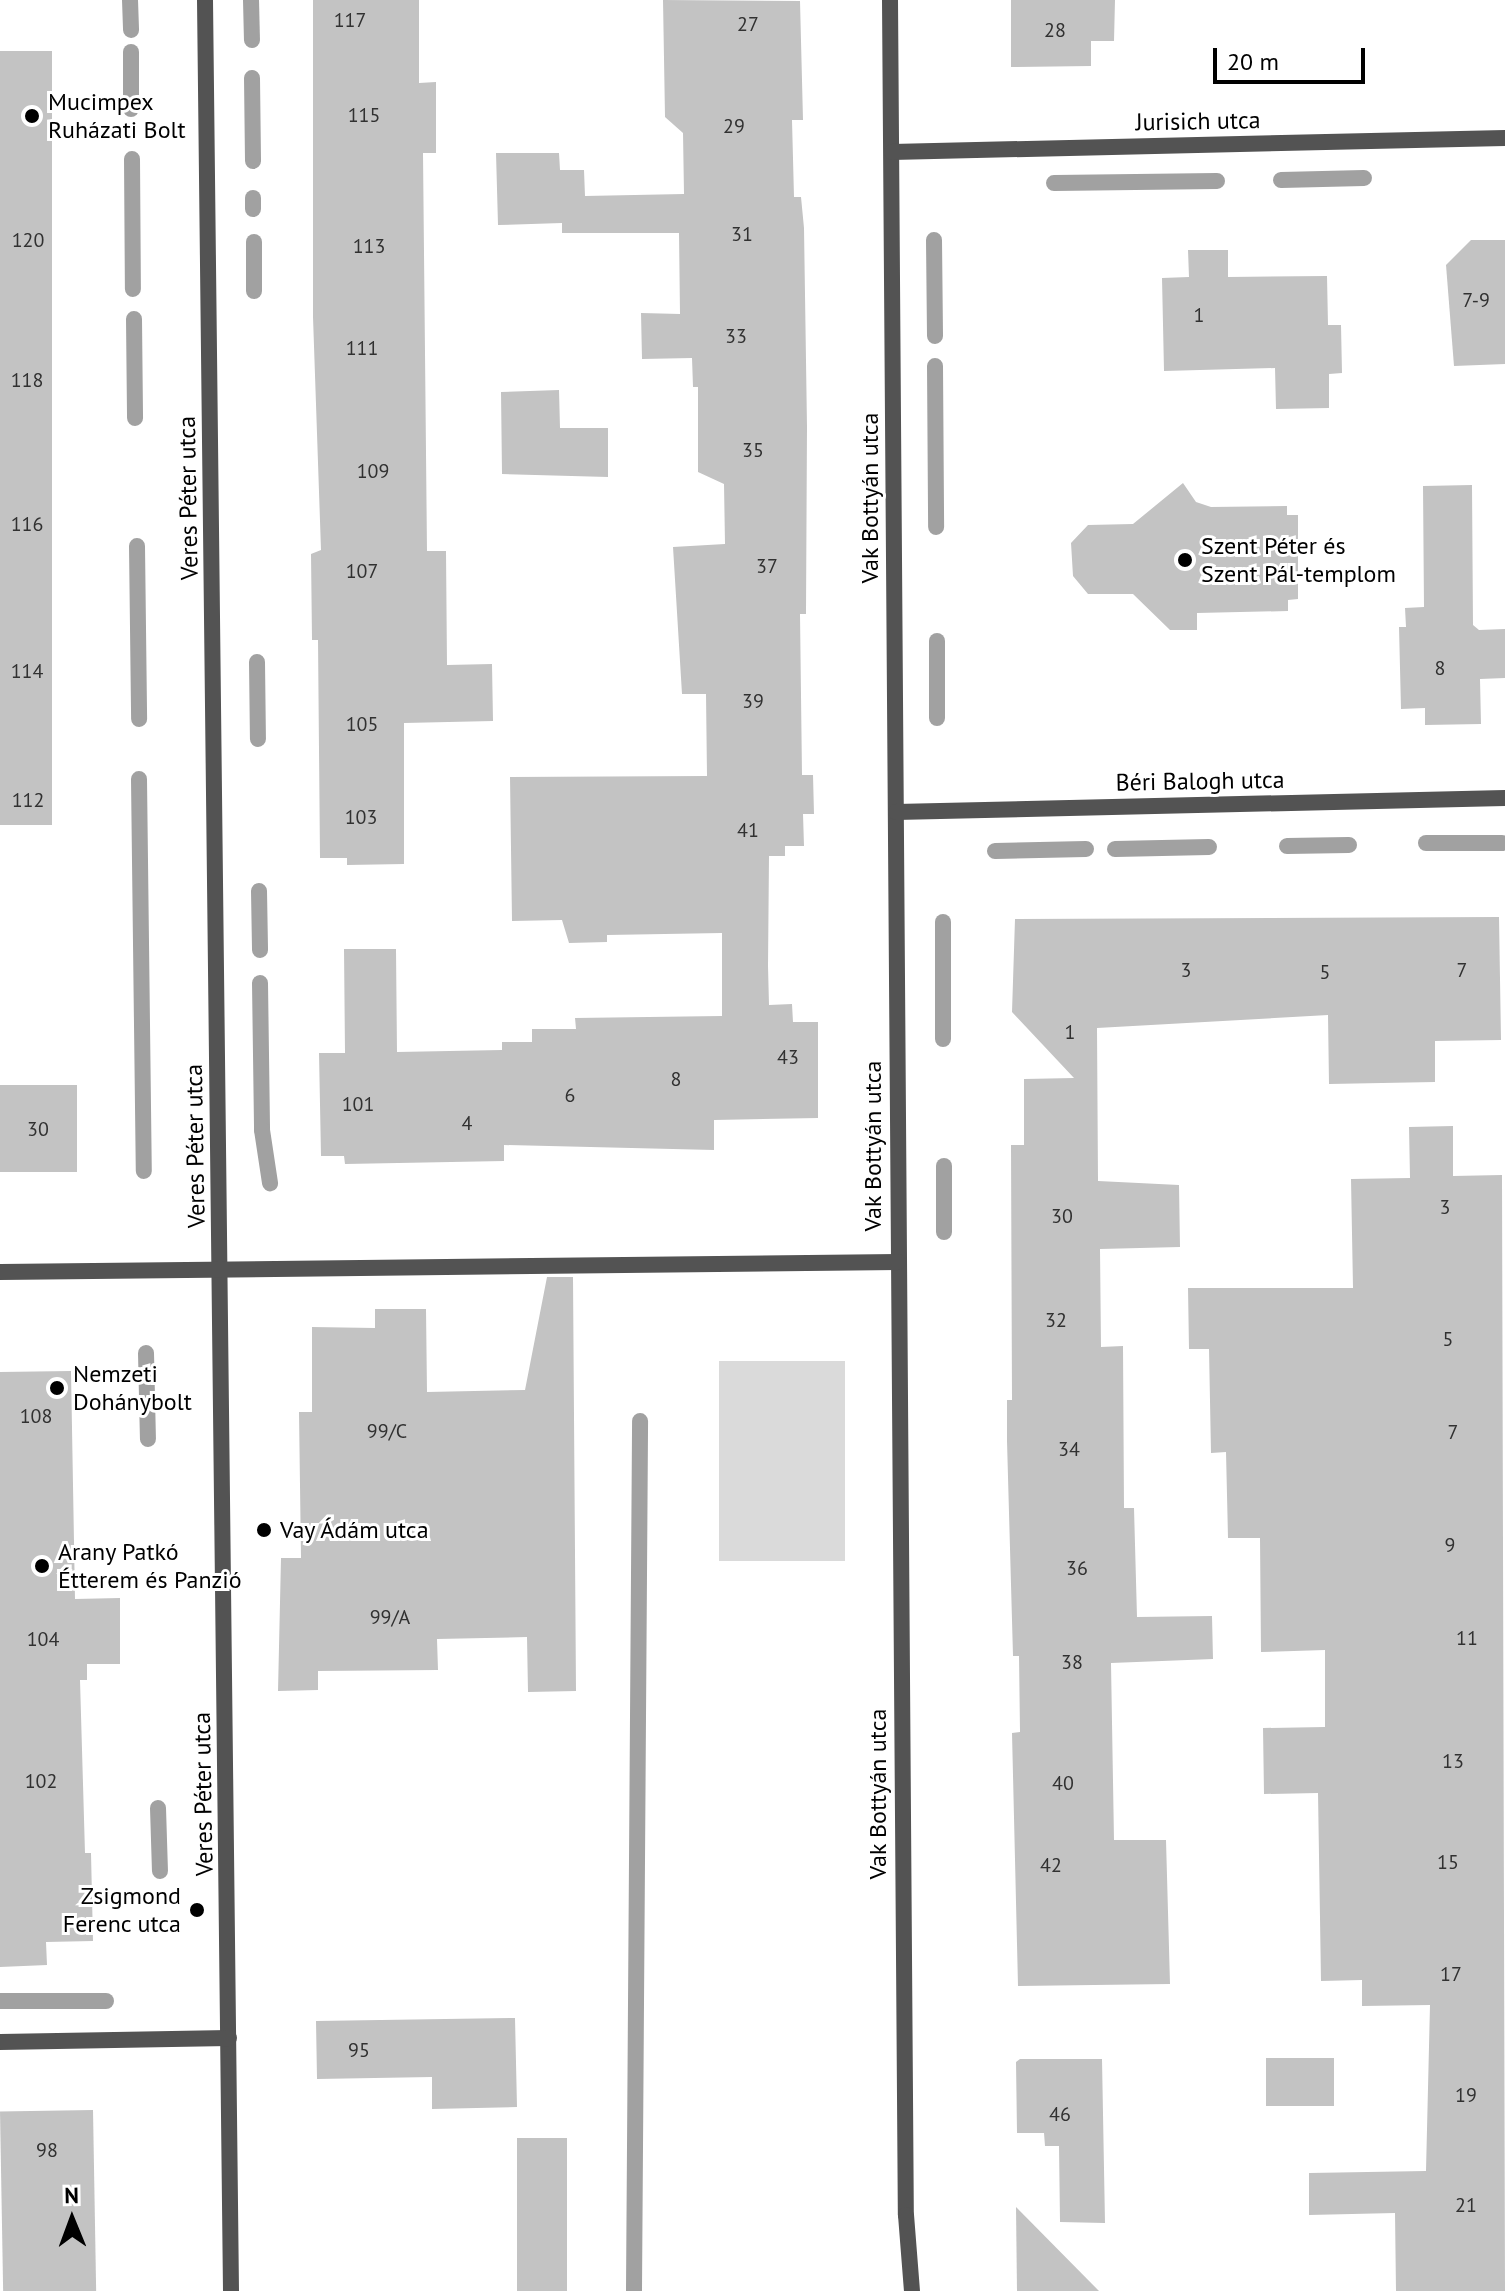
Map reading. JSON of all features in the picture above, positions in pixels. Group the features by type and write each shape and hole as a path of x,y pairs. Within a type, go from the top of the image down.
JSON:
{"street":[{"name":"Veres Péter utca","path":"205,0 231,2291"},
{"name":"Vak Bottyán utca","path":"890,0 906,2215 912,2291"},
{"name":"Jurisich utca","path":"892,152 1505,138"},
{"name":"Béri Balogh utca","path":"896,812 1505,798"},
{"path":"0,1272 898,1262"},
{"path":"0,2042 229,2038"}],"shaded area":[{"path":"719,1361 845,1361 845,1561 719,1561"}],"building":[{"path":"313,0 419,0 419,83 436,82 436,153 423,153 427,551 446,551 447,665 492,664 493,721 404,723 404,864 347,865 347,858 320,858 318,640 312,640 311,554 321,550 313,317"},
{"path":"663,0 800,1 803,120 792,120 794,197 801,197 804,228 807,427 806,614 800,614 802,775 813,775 814,814 803,814 804,846 785,846 785,856 769,856 768,966 769,1005 792,1004 793,1022 818,1022 818,1118 714,1120 714,1150 504,1145 504,1161 345,1164 344,1156 321,1156 319,1053 345,1053 344,949 396,949 397,1052 502,1050 502,1042 532,1042 532,1029 576,1029 575,1018 722,1016 722,933 607,935 607,942 569,943 562,920 512,921 510,777 707,776 706,694 682,694 673,547 725,544 724,484 698,472 698,387 693,387 692,358 642,359 641,313 680,314 679,233 562,233 562,223 498,225 496,153 559,153 560,170 584,170 585,196 684,194 683,133 665,117"},
{"path":"1011,0 1115,0 1114,41 1091,41 1091,66 1011,67"},
{"path":"0,51 52,51 52,825 0,825"},
{"path":"1471,240 1505,240 1505,364 1454,366 1446,265"},
{"path":"1188,250 1228,250 1228,277 1327,276 1328,325 1341,325 1342,373 1329,374 1329,408 1276,409 1275,368 1164,371 1162,278 1189,277"},
{"path":"559,390 560,428 608,428 608,477 502,474 501,392"},
{"name":"Szent Péter és Szent Pál-templom","path":"1183,483 1196,502 1211,507 1287,506 1287,515 1298,515 1298,599 1288,600 1288,611 1197,613 1197,630 1170,630 1133,594 1088,594 1073,576 1071,543 1088,525 1133,524"},
{"path":"1472,485 1473,625 1479,630 1505,629 1505,678 1480,679 1481,724 1425,725 1425,708 1401,709 1399,627 1406,627 1405,608 1424,607 1423,486"},
{"path":"1499,917 1501,1040 1435,1041 1435,1082 1329,1084 1328,1015 1097,1028 1098,1181 1179,1185 1180,1247 1100,1249 1101,1347 1123,1346 1124,1508 1134,1508 1137,1617 1212,1616 1213,1659 1111,1663 1114,1840 1166,1840 1170,1984 1018,1986 1012,1733 1020,1732 1019,1656 1013,1656 1007,1441 1007,1400 1012,1400 1011,1145 1024,1145 1024,1079 1074,1078 1012,1012 1015,919"},
{"path":"0,1085 77,1085 77,1172 0,1172"},
{"path":"1453,1126 1453,1176 1502,1175 1505,2291 1396,2291 1395,2213 1309,2215 1309,2173 1426,2171 1430,2005 1362,2006 1362,1980 1321,1981 1318,1793 1264,1794 1263,1728 1325,1727 1325,1650 1261,1652 1260,1538 1228,1538 1226,1452 1211,1453 1209,1349 1189,1349 1188,1288 1353,1288 1351,1179 1410,1178 1409,1127"},
{"path":"547,1277 573,1277 576,1691 528,1692 527,1637 437,1639 438,1670 318,1671 318,1690 278,1691 281,1558 301,1558 299,1412 312,1412 312,1327 375,1328 375,1309 426,1309 427,1392 525,1390"},
{"path":"71,1371 75,1599 120,1598 120,1664 87,1664 87,1680 80,1680 85,1853 91,1853 93,1941 46,1942 47,1965 0,1967 0,1372"},
{"path":"515,2018 517,2107 432,2109 432,2077 317,2079 316,2021"},
{"path":"1266,2058 1334,2058 1334,2106 1266,2106"},
{"path":"1020,2059 1102,2059 1105,2223 1060,2222 1059,2146 1045,2146 1044,2133 1017,2133 1016,2062"},
{"path":"93,2110 96,2291 3,2291 0,2112"},
{"path":"517,2138 567,2138 567,2291 517,2291"},
{"path":"1016,2207 1099,2291 1017,2291"}],"waterway":[{"path":"130,0 131,30"},
{"path":"251,0 252,40"},
{"path":"131,52 131,109"},
{"path":"252,78 253,161"},
{"path":"132,159 133,289"},
{"path":"1281,180 1364,178"},
{"path":"1054,183 1217,181"},
{"path":"253,198 253,209"},
{"path":"934,240 935,336"},
{"path":"254,242 254,291"},
{"path":"134,319 135,418"},
{"path":"935,366 936,527"},
{"path":"137,546 139,719"},
{"path":"937,641 937,718"},
{"path":"257,662 258,739"},
{"path":"139,779 144,1171"},
{"path":"1426,843 1502,843"},
{"path":"1287,846 1349,845"},
{"path":"1115,849 1209,847"},
{"path":"995,851 1086,849"},
{"path":"259,891 260,950"},
{"path":"943,922 943,1039"},
{"path":"260,983 262,1130 270,1183"},
{"path":"944,1166 944,1232"},
{"path":"146,1353 148,1439"},
{"path":"634,2291 640,1421"},
{"path":"158,1808 160,1871"},
{"path":"0,2001 106,2001"}],"place":[{"name":"Mucimpex Ruházati Bolt","path":"32,116"},
{"name":"Szent Péter és Szent Pál-templom","path":"1185,560"},
{"name":"Nemzeti Dohánybolt","path":"57,1388"},
{"name":"Vay Ádám utca","path":"264,1530"},
{"name":"Arany Patkó Étterem és Panzió","path":"42,1566"},
{"name":"Zsigmond Ferenc utca","path":"197,1910"}]}
